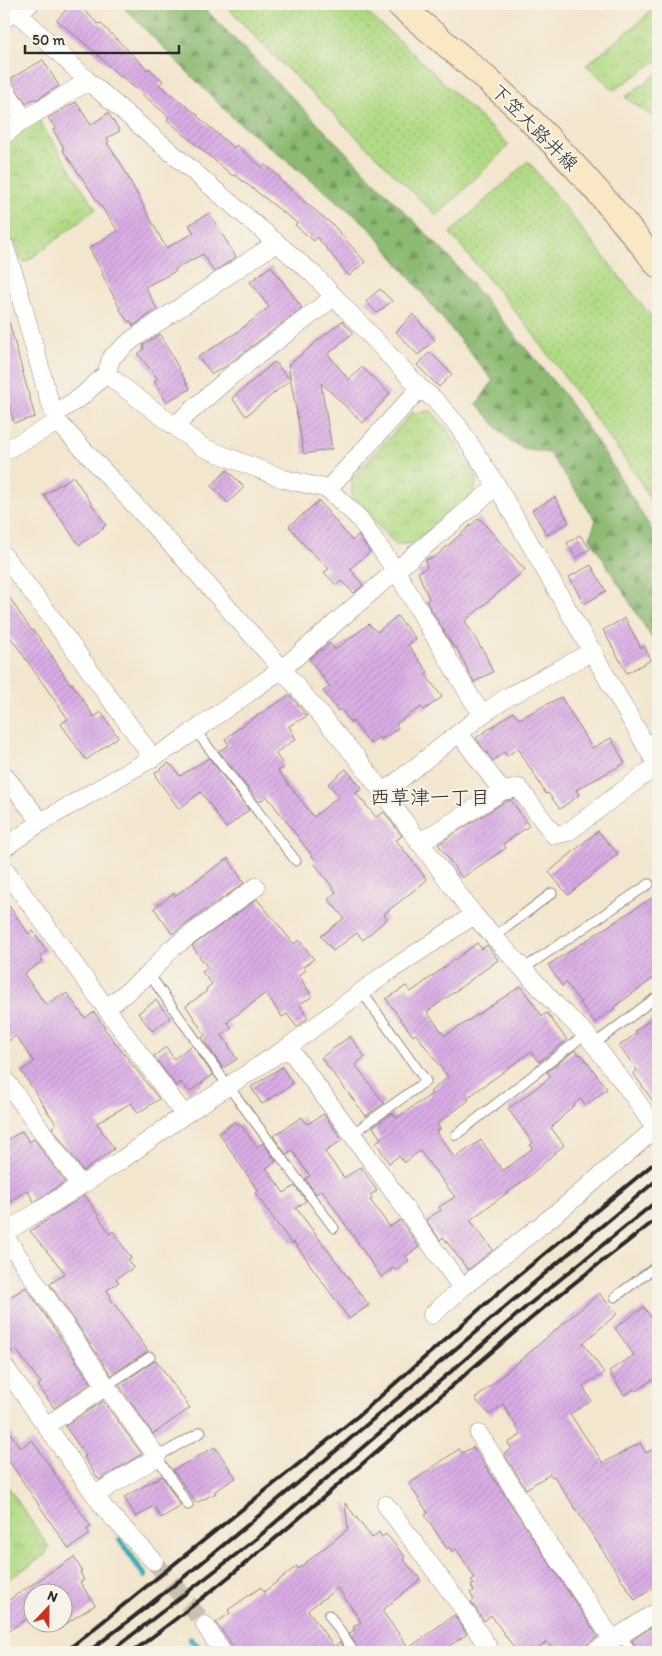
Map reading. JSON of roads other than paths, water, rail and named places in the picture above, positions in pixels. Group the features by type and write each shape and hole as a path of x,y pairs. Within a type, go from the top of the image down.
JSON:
{"main road":[{"name":"下笠大路井線","path":"398,4 513,103 602,196 658,264"}],"street":[{"path":"17,12 88,81 313,274 432,393 458,426 497,486 550,581 593,651 658,765 568,832 554,835 519,788 502,791 419,843"},
{"path":"4,135 24,120 88,81"},
{"path":"4,87 24,120"},
{"path":"4,451 57,418 106,374 112,357 133,339 276,243"},
{"path":"4,245 10,284 49,400 57,418 282,669 356,758 474,915 589,1040 632,1094 657,1131 462,1288 432,1315"},
{"path":"174,426 232,375 334,297"},
{"path":"106,374 202,447 284,479 328,489 359,518 396,571 483,714"},
{"path":"328,489 432,393"},
{"path":"4,848 41,822 153,758 282,669 497,486"},
{"path":"4,556 153,758"},
{"path":"383,793 506,698 593,651"},
{"path":"459,733 502,791"},
{"path":"4,775 41,822"},
{"path":"4,868 184,1115"},
{"path":"107,1008 149,974 171,949 256,887"},
{"path":"95,1496 157,1457 106,1386 4,1234 123,1158 184,1115 288,1047 385,974 474,915"},
{"path":"288,1047 462,1288"},
{"path":"4,1078 80,1185"},
{"path":"4,1366 95,1496 154,1561"},
{"path":"46,1426 106,1386"},
{"path":"479,1434 547,1542 617,1638"},
{"path":"386,1505 462,1607 491,1652"},
{"path":"594,1652 658,1611"},
{"path":"205,1625 222,1652"}],"lane":[{"path":"195,730 296,862"},
{"path":"523,969 649,884"},
{"path":"494,937 552,893"},
{"path":"149,974 228,1086 334,1228"},
{"path":"352,1134 426,1081 362,992"},
{"path":"456,1135 589,1040 658,996"},
{"path":"615,1297 658,1265"},
{"path":"106,1386 150,1357"},
{"path":"188,1506 157,1457 201,1432"},
{"path":"329,1615 354,1652"},
{"path":"617,1638 633,1652"}],"waterway":[{"path":"120,1540 145,1576"},
{"path":"190,1639 201,1649 210,1651"}],"tunnel":[{"path":"154,1561 205,1625"}],"railway":[{"path":"65,1652 358,1416 507,1285 658,1160"},
{"path":"88,1652 255,1519 658,1179"},
{"path":"110,1652 256,1539 526,1307 658,1200"},
{"path":"132,1652 286,1530 549,1303 658,1218"}],"district":[{"name":"西草津一丁目","path":"430,797"}]}
